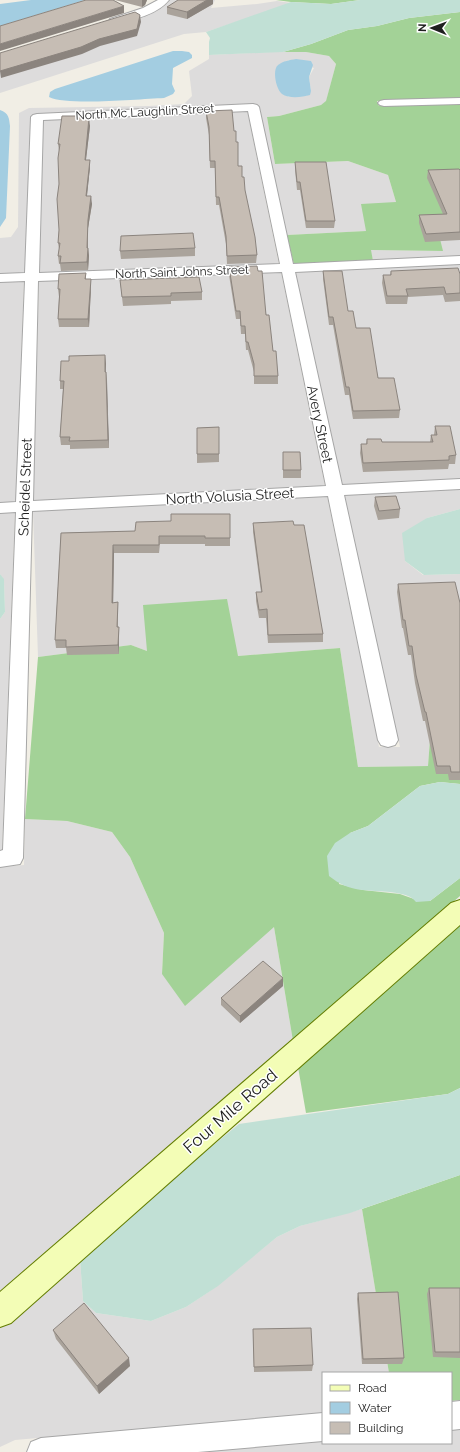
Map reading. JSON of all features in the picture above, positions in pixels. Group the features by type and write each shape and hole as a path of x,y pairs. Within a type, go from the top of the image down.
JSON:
{"main road":[{"name":"Four Mile Road","path":"0,1312 460,910"}],"street":[{"path":"101,25 144,12 159,5 164,0"},
{"path":"384,103 460,101"},
{"name":"North Mc Laughlin Street","path":"37,117 253,107"},
{"name":"Avery Street","path":"253,107 388,740"},
{"name":"Scheidel Street","path":"7,858 24,507 37,117"},
{"name":"North Saint Johns Street","path":"0,278 287,268 460,260"},
{"name":"North Volusia Street","path":"0,508 460,484"},
{"path":"41,1452 322,1427"}],"shaded area":[{"path":"170,0 215,0 211,8 277,1 292,3 206,32 184,34 0,93 0,58 147,13 164,6"},
{"path":"360,0 460,0 460,12 409,18 377,26 348,30 311,44 283,52 209,55 210,38 206,32 291,2 331,4"},
{"path":"306,52 329,56 336,64 326,102 321,105 279,116 267,117 275,164 348,161 388,175 396,202 367,231 287,235 258,104 31,115 25,274 0,275 0,238 11,237 18,227 19,113 29,108 184,104 192,96 189,71 209,59 209,55","holes":["289,60 314,68 309,77 311,91 306,96 288,97 277,66"]},
{"path":"247,110 279,265 39,274 43,119"},
{"path":"437,227 460,227 460,257 373,261 370,250 442,251"},
{"path":"460,263 460,479 342,485 295,271"},
{"path":"281,272 325,486 33,501 39,280"},
{"path":"24,281 16,502 0,503 0,282"},
{"path":"460,489 460,509 427,518 405,561 423,575 460,574 460,699 433,701 428,766 358,767 340,648 238,656 147,651 131,645 38,657 33,511 327,496 379,747 400,747 344,495"},
{"path":"460,509 460,574 424,575 405,561 402,533 427,518"},
{"path":"15,512 2,851 0,851 0,619 5,612 4,580 0,574 0,513"},
{"path":"0,574 4,579 5,612 0,619"},
{"path":"440,782 460,784 460,878 430,901 416,902 412,898 399,893 349,887 341,884 329,876 327,856 335,843 350,833 368,826 420,786"},
{"path":"25,819 67,821 112,832 130,857 164,933 162,974 274,927 293,1041 0,1296 0,867 24,865"},
{"path":"460,1088 460,1175 350,1213 300,1226 277,1237 218,1286 186,1307 151,1321 96,1313 83,1301 80,1259 156,1192 239,1124 448,1094"},
{"path":"362,1209 389,1372 322,1372 322,1413 15,1440 0,1447 0,1328 80,1259 83,1301 96,1313 151,1321 186,1307 210,1291 277,1237 300,1226"},
{"path":"460,1429 460,1452 202,1452 322,1441 322,1444 452,1444 452,1430"}],"green space":[{"path":"276,0 360,0 331,4"},
{"path":"460,12 460,98 377,101 379,106 460,103 460,227 437,227 443,251 371,250 373,261 294,265 287,235 366,231 361,204 396,202 388,175 348,161 275,164 267,117 279,116 321,105 326,101 336,64 329,56 306,52 283,52 311,44 348,30 377,26 409,18"},
{"path":"227,599 238,656 340,648 358,767 428,766 433,700 460,699 460,784 440,782 420,786 368,826 350,833 339,884 363,890 400,894 414,899 430,901 460,878 460,896 293,1041 274,927 185,1006 162,974 164,933 130,857 112,832 67,821 25,819 38,657 131,645 147,651 143,605"},
{"path":"460,923 460,1088 448,1094 306,1113 298,1067"},
{"path":"460,1175 460,1400 452,1401 452,1372 389,1372 362,1209"}],"water":[{"path":"31,0 85,0 0,26 0,4"},
{"path":"173,51 189,52 192,55 192,58 173,68 172,84 175,91 173,94 164,98 87,102 58,100 49,97 50,92 55,89"},
{"path":"296,59 311,61 313,65 309,77 311,91 310,95 288,97 282,94 278,88 275,71 278,65"},
{"path":"0,110 7,114 10,126 6,218 0,227"}],"building":[{"path":"86,0 113,0 124,6 0,44 0,26"},
{"path":"178,0 207,0 187,12 167,7"},
{"path":"135,12 140,15 137,29 99,39 81,47 0,71 0,53"},
{"path":"232,110 234,131 236,131 236,142 238,142 238,166 242,166 242,177 244,177 257,255 227,256 226,236 219,197 216,197 215,161 210,161 209,127 206,111"},
{"path":"62,116 85,116 85,118 89,118 85,160 90,160 86,196 91,196 88,220 87,262 60,263 61,256 58,256 60,243 58,243 59,230 57,199 59,184 58,158 60,144 58,144"},
{"path":"295,162 326,162 335,221 306,221 300,182 297,182"},
{"path":"459,169 460,232 426,234 419,215 447,214 428,170"},
{"path":"193,233 195,248 120,251 121,236"},
{"path":"257,266 258,271 262,271 266,315 269,315 273,351 276,351 278,376 254,376 254,364 248,342 246,342 245,326 241,326 240,311 236,311 229,267"},
{"path":"458,268 460,274 460,293 446,294 444,287 406,289 408,296 387,296 383,275 391,275 391,271"},
{"path":"323,271 342,271 348,311 353,311 356,328 370,328 378,378 394,378 400,410 353,411 349,387 346,387 333,317 329,317"},
{"path":"86,273 85,279 91,279 88,319 58,319 60,289 58,289 59,274"},
{"path":"199,277 202,292 171,293 171,296 122,297 120,280"},
{"path":"105,355 108,440 69,441 70,437 60,437 64,381 60,381 61,361 69,361 69,356"},
{"path":"435,426 450,426 456,455 449,456 449,460 363,463 361,444 367,444 367,439 381,439 382,442 433,442 431,435 437,435"},
{"path":"219,427 219,454 197,454 197,428"},
{"path":"283,452 300,452 301,470 283,470"},
{"path":"396,496 400,509 379,511 375,497"},
{"path":"171,514 230,514 230,538 205,538 205,536 159,536 159,545 113,545 112,603 118,602 118,645 66,647 66,640 55,640 61,533 135,531 136,522 171,521"},
{"path":"293,521 294,525 304,525 323,634 268,635 267,609 259,610 256,592 262,592 253,523"},
{"path":"455,582 460,603 460,772 451,772 450,766 437,766 426,712 416,675 412,646 409,646 405,620 403,620 398,584"},
{"path":"263,961 283,978 240,1016 221,998"},
{"path":"429,1288 460,1288 460,1352 435,1352"},
{"path":"398,1292 404,1358 363,1359 358,1293"},
{"path":"84,1303 129,1358 97,1386 53,1330"},
{"path":"311,1328 313,1365 254,1367 253,1329"}]}
